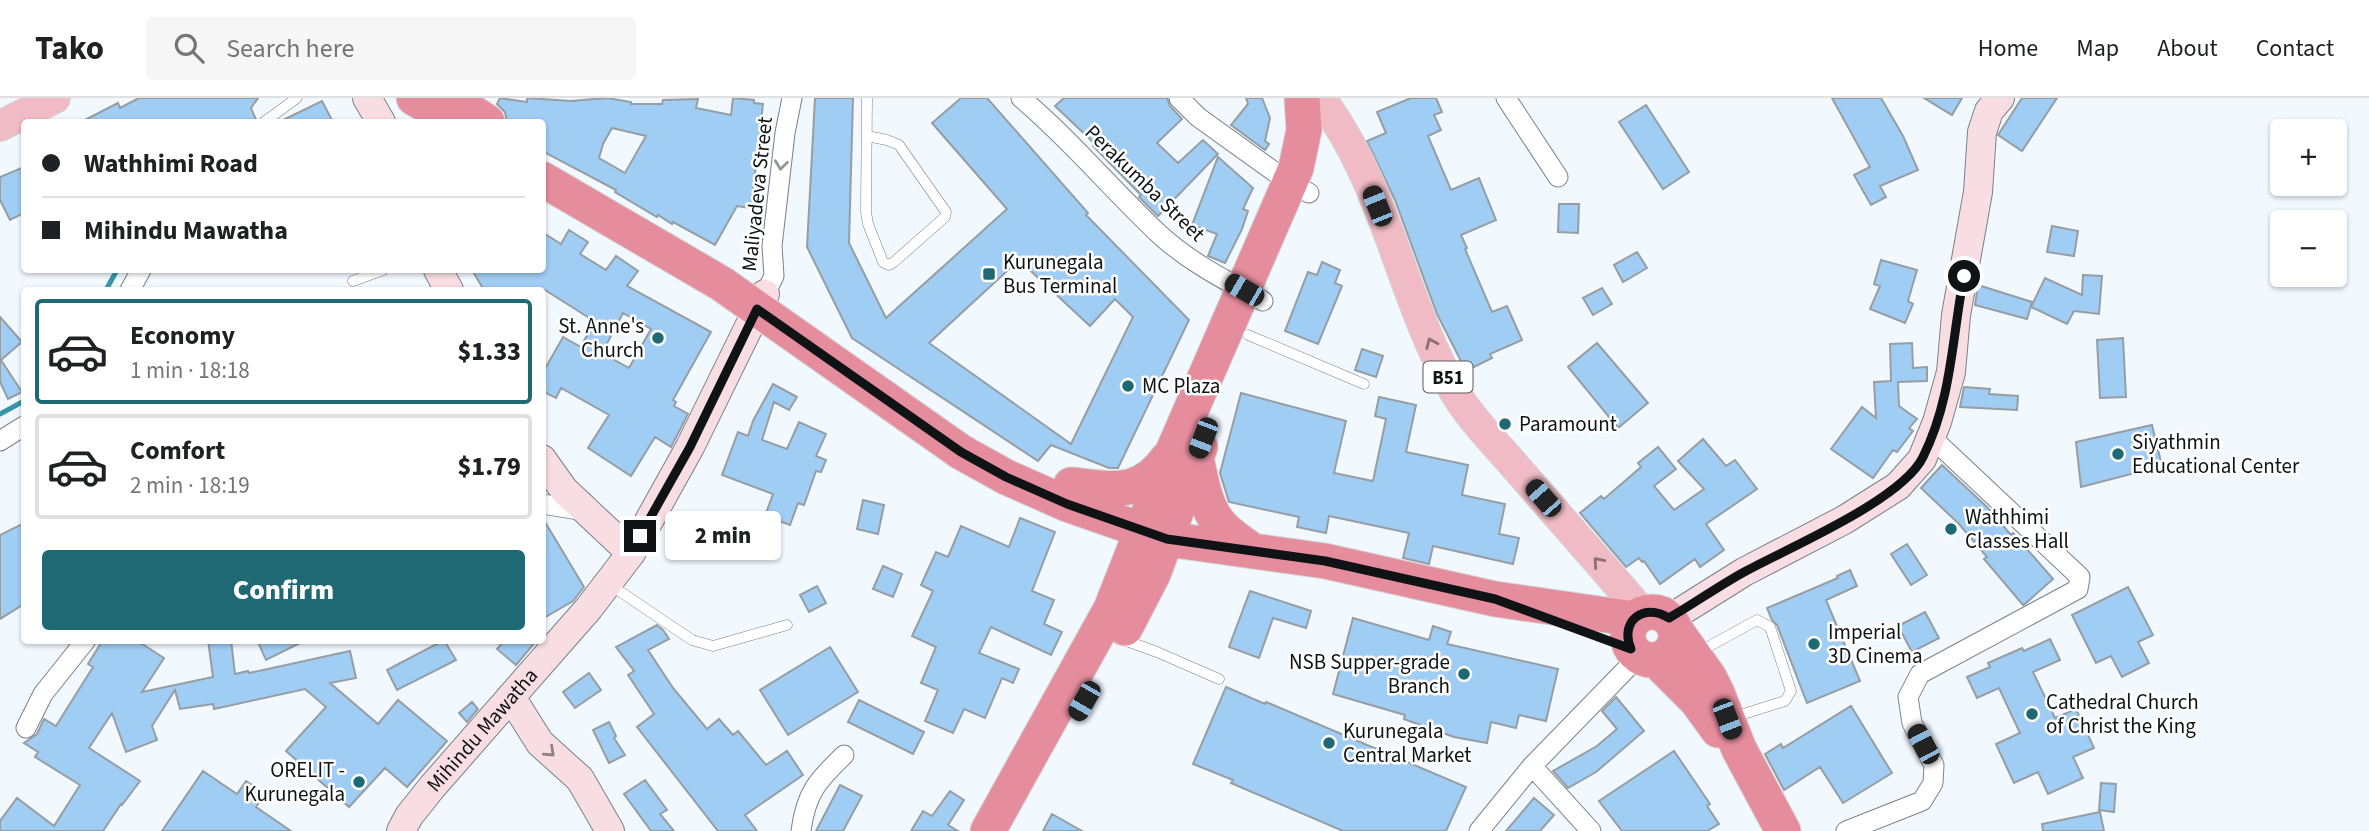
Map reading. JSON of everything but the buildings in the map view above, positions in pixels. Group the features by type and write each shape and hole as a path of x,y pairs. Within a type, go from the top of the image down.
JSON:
{"highway":[{"path":"1012,831 1121,621 1185,453 1300,188 1304,117 1302,98"},
{"path":"1300,188 1318,173 1323,149 1324,119 1321,98"},
{"path":"428,99 453,119"},
{"path":"428,99 479,119"},
{"path":"546,161 703,253 761,301 972,438 1048,476 1069,495 1108,548 1121,621"},
{"path":"546,181 722,284 761,301"},
{"path":"1069,495 1135,486 1185,453 1248,335 1253,296"},
{"path":"1185,453 1217,520 1253,551"},
{"path":"1069,495 1158,525 1253,551 1325,561 1655,638 1714,726 1733,734 1783,831"},
{"path":"988,831 1121,621 1178,566 1210,555 1253,551"}],"main road":[{"path":"0,126 55,98"},
{"name":"B51","path":"1321,98 1338,121 1361,165 1431,345 1457,396 1655,638"}],"street":[{"path":"367,98 379,119"},
{"name":"Maliyadeva Street","path":"761,301 774,276 772,246 785,133 792,98"},
{"name":"Perakumba Street","path":"1021,98 1086,158 1161,236 1196,262 1253,296"},
{"path":"1179,98 1198,117 1300,188"},
{"path":"1506,98 1558,177"},
{"path":"1479,831 1532,766 1655,638 1744,572 1844,520 1898,486 1922,459 1951,372 1956,315 1978,192 1982,132 1989,111 2000,98"},
{"name":"Mihindu Mawatha","path":"401,831 432,787 589,608 631,553 690,447 761,301"},
{"path":"0,441 21,428"},
{"path":"1846,831 1922,801 1933,783 1934,765 1912,723 1908,697 1920,674 2078,589 2080,578 1931,437"},
{"path":"546,464 585,511 631,553"},
{"path":"546,505 585,511"},
{"path":"26,727 43,694 83,644"},
{"path":"511,696 540,743 580,779 610,831"},
{"path":"801,831 804,808 818,780 844,755"},
{"path":"1532,766 1591,831"}],"lane":[{"path":"268,119 297,98"},
{"path":"867,98 866,212 883,262 889,265 945,217 946,212 899,145 867,136"},
{"path":"353,281 375,273"},
{"path":"1248,335 1364,384"},
{"path":"607,583 692,640 713,646 787,625"},
{"path":"1655,638 1757,620 1770,627 1791,691 1785,701 1733,734"},
{"path":"1121,621 1219,679"}],"waterway":[{"path":"108,287 115,273"},
{"path":"0,414 21,403"}],"place":[{"name":"Kurunegala Bus Terminal","path":"989,274"},
{"name":"St. Anne's Church","path":"658,338"},
{"name":"MC Plaza","path":"1128,386"},
{"name":"Paramount","path":"1505,424"},
{"name":"Siyathmin Educational Center","path":"2118,454"},
{"name":"Wathhimi Classes Hall","path":"1951,529"},
{"name":"Imperial 3D Cinema","path":"1814,644"},
{"name":"NSB Supper-grade Branch","path":"1464,674"},
{"name":"Cathedral Church of Christ the King","path":"2032,714"},
{"name":"Kurunegala Central Market","path":"1329,743"},
{"name":"ORELIT - Kurunegala","path":"359,782"}],"route":[{"path":"640,536 690,447 757,309 961,452 1006,477 1067,504 1167,539 1325,561 1495,599 1631,649 1627,634 1634,619 1643,613 1652,611 1669,618 1744,572 1844,520 1898,486 1922,459 1937,422 1951,372 1956,315 1964,276"}]}
